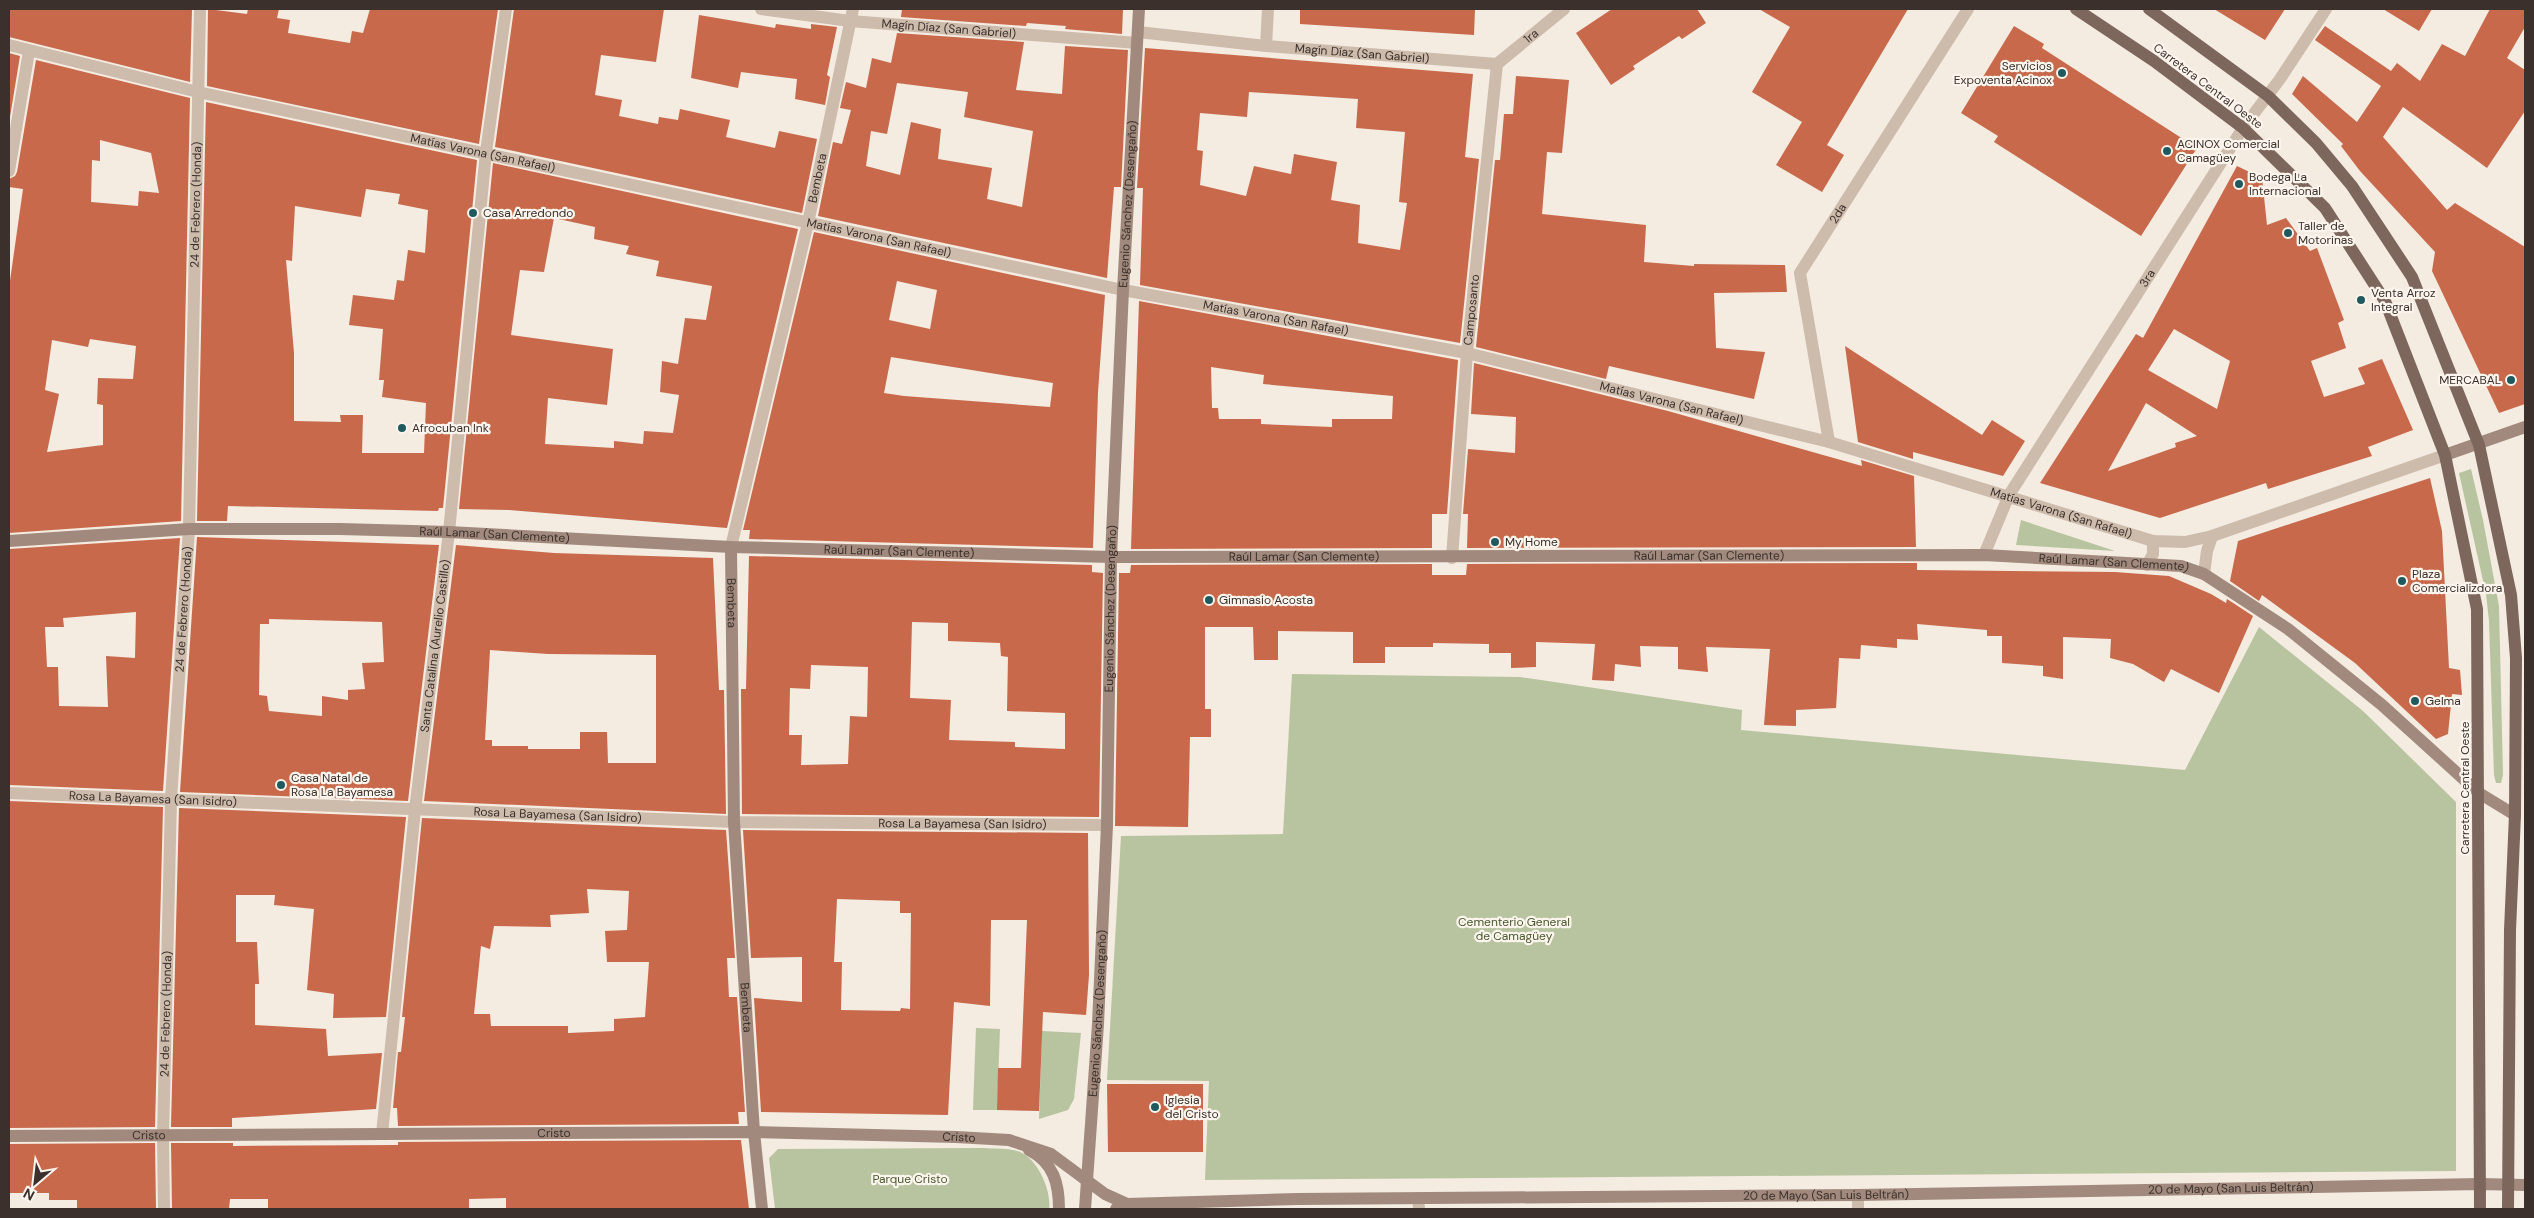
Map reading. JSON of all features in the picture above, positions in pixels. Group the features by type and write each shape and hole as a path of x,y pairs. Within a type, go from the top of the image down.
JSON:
{"main road":[{"name":"Carretera Central Oeste","path":"2076,9 2154,61 2243,128 2325,208 2385,301 2445,455 2477,609 2480,793 2480,1209"},
{"path":"2150,9 2268,96 2316,144 2352,186 2412,277 2479,445 2511,595 2521,713 2514,815 2510,930 2508,1209"}],"street":[{"name":"24 de Febrero (Honda)","path":"164,1209 163,1137 171,799 189,529 200,9"},
{"name":"Santa Catalina (Aurelio Castillo)","path":"382,1134 415,810 449,532 486,152 506,9"},
{"name":"Magín Díaz (San Gabriel)","path":"761,9 1497,64"},
{"name":"Eugenio Sánchez (Desengaño)","path":"1086,1209 1084,1174 1098,1024 1107,825 1111,557 1123,290 1139,9"},
{"path":"1266,46 1268,9"},
{"name":"1ra","path":"1497,64 1564,9"},
{"name":"2da","path":"1829,442 1800,273 1968,9"},
{"name":"3ra","path":"1984,555 2008,495 2243,128 2268,96 2326,9"},
{"name":"Bembeta","path":"762,1209 754,1132 734,822 731,547 808,223 851,15"},
{"name":"Matías Varona (San Rafael)","path":"9,45 198,92 486,152 1123,290 1467,353 1829,442 2008,495 2153,541 2185,542 2212,536 2445,455 2479,445 2525,427"},
{"path":"9,171 29,51"},
{"name":"Camposanto","path":"1452,558 1467,353 1497,64"},
{"name":"Raúl Lamar (San Clemente)","path":"9,541 189,529 449,532 731,547 1111,557 1452,558 1984,555 2181,566 2204,574 2288,629 2382,705 2480,793 2514,815"},
{"path":"2204,574 2207,551 2212,536"},
{"path":"2147,565 2154,554 2153,541"},
{"name":"Rosa La Bayamesa (San Isidro)","path":"9,793 734,822 1107,825"},
{"name":"Cristo","path":"9,1136 163,1137 754,1132 956,1137 1009,1140 1051,1154 1084,1174"},
{"path":"1009,1140 1036,1154 1049,1166 1059,1188 1059,1209"},
{"name":"20 de Mayo (San Luis Beltrán)","path":"1084,1174 1122,1207 1418,1204 2480,1184 2525,1186"},
{"path":"1858,1195 1858,1209"}],"green space":[{"path":"2471,469 2483,520 2499,606 2503,775 2501,783 2496,783 2494,775 2489,621 2486,594 2459,473"},
{"path":"2021,520 2115,551 2016,545"},
{"name":"Cementerio General de Camagüey","path":"2259,627 2363,711 2456,802 2456,1171 1205,1180 1209,1081 1107,1080 1121,836 1283,834 1292,674 1520,677 1742,710 1741,730 2185,770"},
{"path":"976,1028 1000,1029 997,1110 973,1110"},
{"path":"1042,1031 1081,1033 1074,1099 1068,1110 1039,1119"},
{"name":"Parque Cristo","path":"984,1148 1020,1152 1033,1161 1046,1185 1049,1209 775,1209 769,1158 778,1149"}],"building":[{"path":"9,9 192,9 190,82 9,37"},
{"path":"208,9 247,14 248,9 279,9 277,18 290,20 288,33 350,43 352,31 363,33 370,9 498,9 479,144 207,86"},
{"path":"514,9 664,9 656,62 601,55 595,95 622,100 619,116 658,124 659,117 678,120 680,109 730,120 726,137 775,148 779,131 817,139 802,213 495,147"},
{"path":"902,9 1123,9 1122,34 1065,29 1066,26 1027,23 1026,26 901,17"},
{"path":"1300,9 1475,9 1474,35 1300,24"},
{"path":"1612,9 1697,9 1706,23 1682,39 1679,36 1633,66 1635,69 1611,85 1576,33"},
{"path":"1759,9 1908,9 1827,145 1844,155 1822,192 1776,165 1802,122 1752,92 1790,27"},
{"path":"2214,9 2285,9 2265,40"},
{"path":"2383,9 2432,9 2419,31"},
{"path":"2490,9 2525,9 2525,27 2507,58 2525,70 2525,111 2487,168 2403,107 2383,137 2447,210 2455,203 2525,247 2525,404 2499,413 2432,271 2435,252 2360,171 2341,146 2343,144 2292,94 2303,76 2357,122 2381,86 2315,40 2325,26 2391,71 2397,63 2420,81 2442,44 2465,56"},
{"path":"699,15 775,28 776,24 811,29 811,24 837,27 827,75 830,77 825,105 795,99 797,79 741,72 738,88 691,78"},
{"path":"2014,26 2044,44 2042,48 2197,148 2141,236 1994,142 1998,136 1961,113"},
{"path":"897,33 1024,42 1016,90 1062,94 1065,46 1128,50 1121,187 1114,187 1107,278 818,216 833,142 842,144 851,110 840,108 846,82 866,88 872,58 891,63","holes":["897,83 968,92 964,117 1033,131 1022,207 987,199 992,168 938,159 941,129 911,122 900,175 866,166 871,131 887,134"]},
{"path":"1145,48 1473,74 1465,157 1479,159 1460,343 1140,285 1143,188 1137,188","holes":["1249,92 1358,99 1356,128 1405,132 1399,202 1407,203 1400,250 1358,243 1360,205 1331,200 1337,162 1294,154 1291,174 1254,166 1246,196 1200,185 1203,151 1197,150 1200,113 1247,117"]},
{"path":"9,53 20,56 9,123"},
{"path":"36,60 190,98 181,521 9,533 9,288 23,189 9,187 9,179 15,176","holes":["100,140 151,153 159,193 139,191 138,206 91,202 92,160 100,161","90,339 136,346 133,379 98,378 97,404 103,405 103,445 47,452 59,394 45,390 52,340 88,347"]},
{"path":"1516,76 1569,80 1562,153 1547,152 1542,214 1646,225 1644,262 1694,266 1694,264 1785,265 1787,292 1714,293 1716,348 1765,352 1754,399 1609,366 1606,379 1476,347 1495,160 1500,160 1504,114 1513,114"},
{"path":"206,102 477,160 443,508 439,508 438,511 228,506 227,521 197,521","holes":["366,189 400,194 398,204 428,210 425,253 408,250 404,281 397,280 394,300 353,295 349,325 383,329 379,380 384,380 382,397 426,403 424,453 362,453 363,415 340,415 341,422 294,421 294,353 286,260 292,261 295,206 361,217"]},
{"path":"493,163 798,229 727,528 509,510 459,509","holes":["554,218 595,227 594,239 629,246 626,254 659,261 656,276 712,286 706,320 685,318 678,364 662,361 660,392 679,395 673,433 644,431 643,444 614,441 614,448 545,444 548,398 607,405 613,349 511,335 520,270 544,272"]},
{"path":"2237,166 2262,178 2267,225 2286,218 2310,251 2317,248 2344,320 2338,323 2346,348 2311,361 2324,397 2365,384 2358,368 2382,359 2413,430 2368,447 2372,456 2268,489 2266,483 2160,518 2040,483 2136,334 2143,338","holes":["2174,329 2230,361 2217,409 2148,370","2146,403 2197,436 2175,443 2176,447 2108,471"]},
{"path":"814,232 1105,295 1098,392 1093,548 749,539 750,530 743,530","holes":["897,281 937,290 930,329 889,320","891,357 1053,383 1050,407 884,393"]},
{"path":"1139,301 1458,360 1447,514 1432,514 1432,548 1131,549","holes":["1211,367 1264,375 1263,384 1393,396 1392,419 1332,419 1332,427 1261,424 1261,419 1219,419 1218,408 1212,408"]},
{"path":"1845,346 1982,435 1992,420 2025,441 2003,476 1913,452 1913,459 1858,442"},
{"path":"1474,363 1668,411 1862,466 1861,460 1914,476 1916,547 1467,548 1468,514 1463,514 1468,449 1515,453 1516,417 1471,414"},
{"path":"2430,478 2442,531 2449,668 2460,670 2462,695 2452,694 2448,734 2436,739 2355,663 2262,595 2259,601 2230,581 2238,541"},
{"path":"197,537 439,545 408,801 180,792","holes":["269,619 382,622 384,662 362,663 365,689 348,690 348,700 322,696 322,716 269,711 267,696 259,695 260,624 269,624"]},
{"path":"180,538 163,791 9,785 9,549","holes":["136,612 135,658 106,656 108,707 59,706 58,667 47,667 45,627 64,627 63,618"]},
{"path":"456,545 554,553 713,558 719,690 724,690 726,814 424,801","holes":["490,650 548,654 656,655 656,763 608,763 607,732 580,732 580,749 528,749 528,746 492,746 492,740 485,740"]},
{"path":"749,556 1092,565 1092,572 1103,573 1099,817 742,814 741,689 746,689","holes":["912,622 948,623 948,641 1000,643 1001,656 1008,657 1007,711 1065,713 1065,749 1015,747 1015,742 949,740 951,700 910,698","811,665 868,667 867,717 850,716 848,764 801,765 802,735 789,735 790,688 810,689"]},
{"path":"1917,563 1917,570 2115,572 2169,576 2211,594 2226,603 2227,599 2253,616 2219,693 2171,669 2164,682 2133,664 2110,658 2111,639 2063,637 2063,679 2043,676 2043,666 2002,663 2002,636 1987,636 1987,630 1917,624 1918,640 1897,639 1897,648 1861,645 1860,659 1839,658 1836,708 1796,710 1796,726 1764,725 1770,649 1706,647 1708,672 1678,669 1678,647 1640,646 1641,667 1615,664 1614,681 1592,680 1595,644 1536,642 1536,667 1511,668 1511,653 1489,653 1489,644 1433,643 1433,647 1385,647 1385,663 1353,663 1353,632 1278,631 1278,660 1254,660 1253,627 1205,627 1205,709 1211,709 1211,737 1190,737 1188,827 1115,826 1119,573 1130,573 1131,565 1432,564 1432,575 1466,575 1467,564"},
{"path":"9,801 163,807 155,1127 9,1128"},
{"path":"179,808 406,817 386,1017 333,1018 334,994 307,990 314,909 274,905 275,895 236,895 236,942 257,942 259,984 255,984 255,1025 326,1029 328,1056 382,1053 376,1109 232,1118 232,1127 171,1127"},
{"path":"422,818 726,830 735,958 727,958 729,997 737,997 745,1112 738,1112 739,1124 398,1126 397,1108 393,1108 398,1052 401,1052 405,1017 402,1017","holes":["587,889 629,891 627,930 605,931 607,962 649,962 645,1017 614,1019 614,1031 568,1033 568,1026 491,1026 490,1014 474,1014 481,946 490,949 494,926 551,927 550,915 589,913"]},
{"path":"743,830 1088,833 1089,975 1086,1015 1043,1012 1039,1111 997,1110 998,1068 1021,1068 1027,920 991,920 990,1006 954,1002 948,1115 761,1112 754,998 802,1002 802,957 751,958","holes":["837,899 900,901 900,913 911,913 910,1009 901,1008 900,1011 841,1010 842,962 834,962"]},
{"name":"Iglesia del Cristo","path":"1107,1084 1203,1084 1203,1152 1108,1152"},
{"path":"741,1140 749,1209 506,1209 506,1198 469,1199 469,1209 268,1209 268,1199 230,1199 229,1209 172,1209 171,1143 233,1143 233,1146 398,1145 398,1142"},
{"path":"155,1143 156,1209 77,1209 77,1200 49,1200 49,1193 9,1193 9,1144"}],"place":[{"name":"Servicios Expoventa Acinox","path":"2062,73"},
{"name":"ACINOX Comercial Camagüey","path":"2167,151"},
{"name":"Bodega La Internacional","path":"2239,184"},
{"name":"Casa Arredondo","path":"473,213"},
{"name":"Taller de Motorinas","path":"2288,233"},
{"name":"Venta Arroz Integral","path":"2361,300"},
{"name":"MERCABAL","path":"2511,380"},
{"name":"Afrocuban Ink","path":"402,428"},
{"name":"My Home","path":"1495,542"},
{"name":"Plaza Comercializdora","path":"2402,581"},
{"name":"Gimnasio Acosta","path":"1209,600"},
{"name":"Gelma","path":"2415,701"},
{"name":"Casa Natal de Rosa La Bayamesa","path":"281,785"},
{"name":"Iglesia del Cristo","path":"1155,1107"}]}
